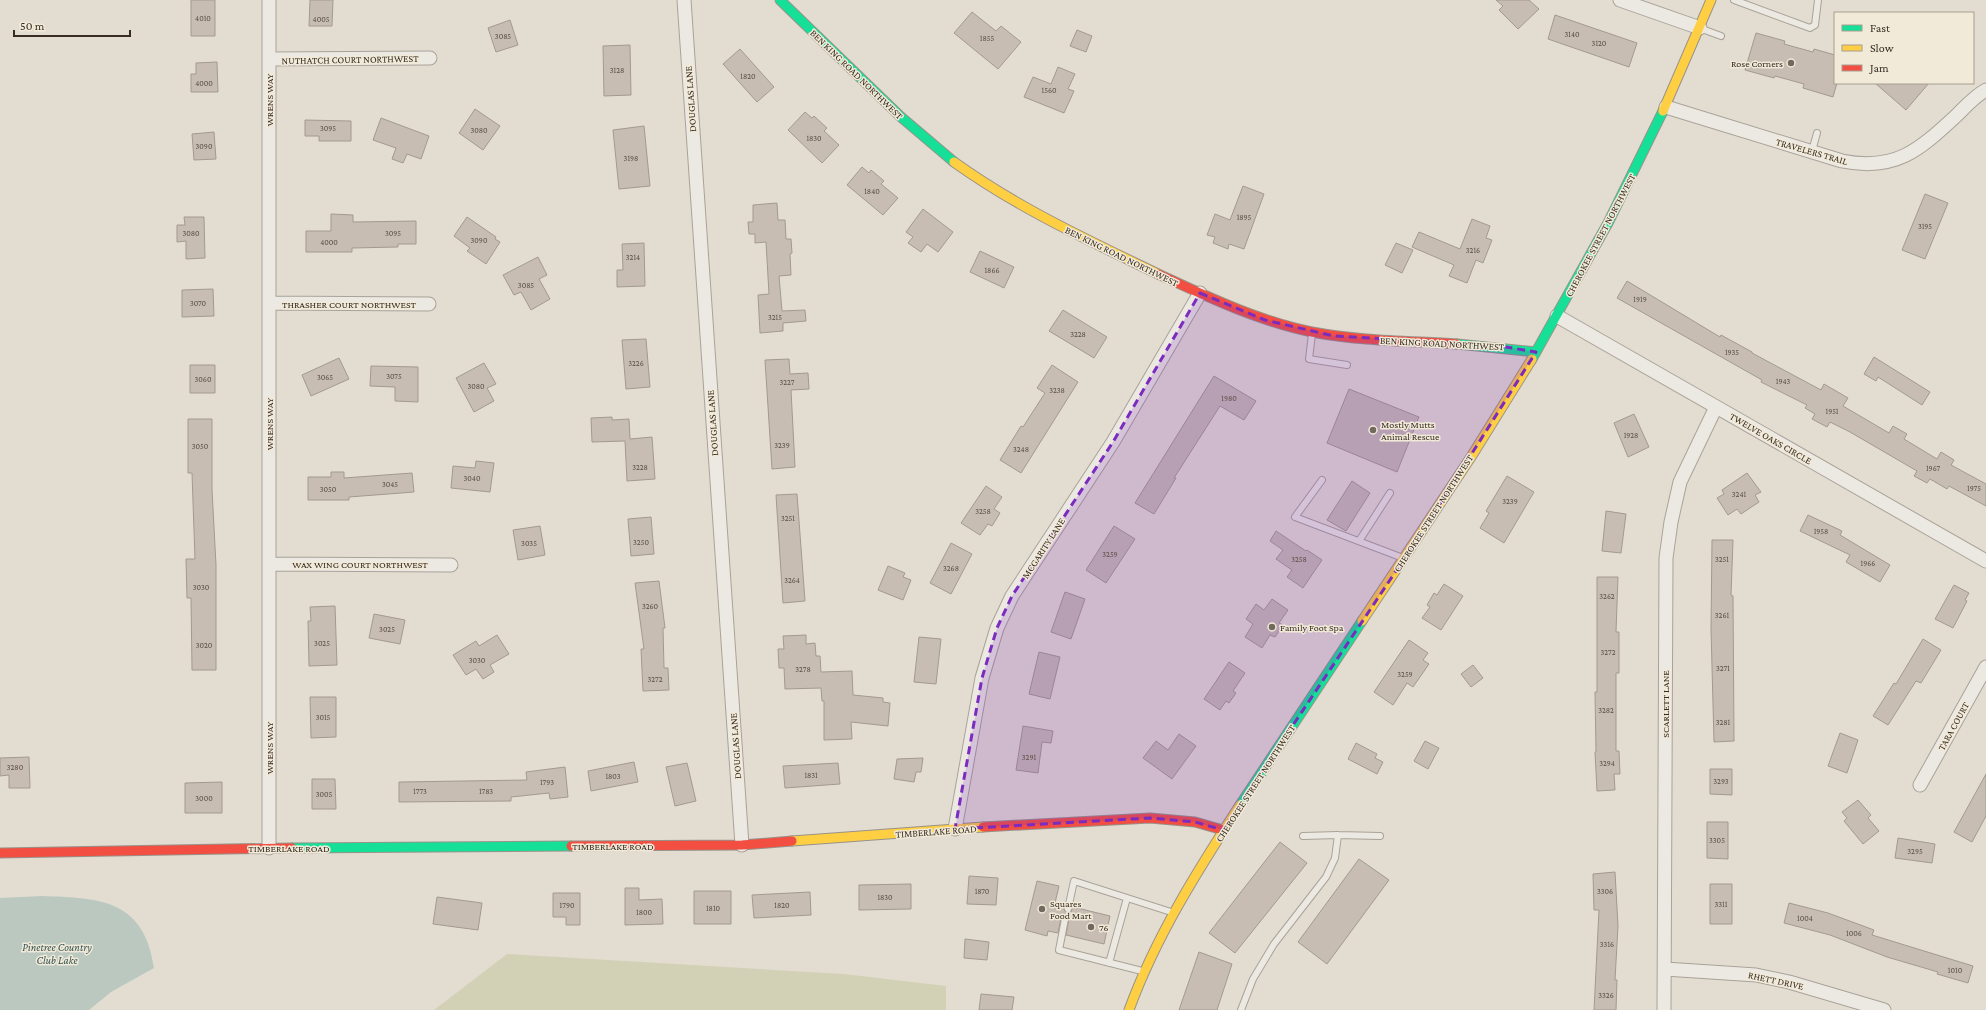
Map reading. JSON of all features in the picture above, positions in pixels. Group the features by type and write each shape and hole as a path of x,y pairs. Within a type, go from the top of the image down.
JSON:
{"street":[{"name":"WRENS WAY","path":"269,0 269,848"},
{"name":"DOUGLAS LANE","path":"684,0 742,845"},
{"name":"BEN KING ROAD NORTHWEST","path":"780,0 906,120 950,158 981,181 1049,220 1200,293 1250,314 1312,332 1356,339 1494,345 1536,352"},
{"path":"1620,0 1700,28"},
{"name":"CHEROKEE STREET NORTHWEST","path":"1129,1010 1143,972 1173,912 1223,830 1404,558 1536,352 1557,316 1631,180 1666,107 1711,0"},
{"name":"NUTHATCH COURT NORTHWEST","path":"269,59 430,58"},
{"name":"TRAVELERS TRAIL","path":"1666,107 1856,164 1881,163 1900,158 1924,144 1972,100 1986,90"},
{"name":"MCGARITY LANE","path":"955,829 982,678 997,628 1012,596 1113,442 1200,293"},
{"name":"THRASHER COURT NORTHWEST","path":"269,303 429,304"},
{"name":"TWELVE OAKS CIRCLE","path":"1557,316 1986,561"},
{"name":"SCARLETT LANE","path":"1664,1010 1666,558 1671,522 1680,482 1716,407"},
{"name":"WAX WING COURT NORTHWEST","path":"269,564 451,565"},
{"name":"TARA COURT","path":"1920,785 1986,668"},
{"name":"TIMBERLAKE ROAD","path":"0,853 269,848 742,845 955,829 1150,818 1195,822 1223,830"},
{"name":"RHETT DRIVE","path":"1664,969 1756,975 1789,982 1884,1010"}],"lane":[{"path":"1734,0 1810,28 1815,25 1818,0"},
{"path":"1700,28 1721,36"},
{"path":"1812,151 1817,133"},
{"path":"1312,332 1309,359 1347,365"},
{"path":"1322,480 1295,517 1404,558"},
{"path":"1359,541 1390,493"},
{"path":"1303,836 1380,836"},
{"path":"1241,1010 1253,979 1274,944 1326,877 1335,858 1338,836"},
{"path":"1068,908 1074,881 1173,912"},
{"path":"1109,963 1127,898"},
{"path":"1065,919 1059,950 1143,972"}],"highlighted area":[{"path":"1200,293 1265,320 1334,336 1494,345 1536,352 1428,523 1223,830 1195,822 1150,818 955,829 982,678 997,628 1012,596 1113,442"}],"green space":[{"path":"507,954 844,974 946,986 946,1010 434,1010"}],"water":[{"name":"Pinetree Country Club Lake","path":"42,896 83,898 100,901 116,907 129,915 140,928 149,945 154,968 111,992 89,1010 0,1010 0,898"}],"building":[{"path":"191,0 215,0 215,36 191,36"},
{"path":"310,0 333,0 332,26 309,26"},
{"path":"1496,0 1529,0 1539,9 1518,29 1499,10 1503,6"},
{"path":"972,12 996,31 1001,26 1021,42 998,69 954,33"},
{"path":"1555,15 1637,43 1629,67 1548,39"},
{"path":"510,20 518,45 496,52 488,28"},
{"path":"1077,30 1092,36 1086,52 1070,46"},
{"name":"Rose Corners","path":"1756,33 1785,41 1784,44 1813,52 1814,49 1834,55 1834,84 1837,84 1833,97 1803,88 1804,84 1745,70"},
{"path":"630,45 631,95 604,96 603,46"},
{"path":"740,49 774,87 757,102 723,64"},
{"path":"217,62 218,92 191,92 191,74 196,74 196,63"},
{"path":"1058,67 1075,74 1068,89 1074,91 1064,113 1024,97 1033,77 1051,84"},
{"path":"1876,84 1928,84 1906,110"},
{"path":"475,109 500,126 483,150 459,133"},
{"path":"805,112 812,118 814,116 827,128 824,131 839,145 822,163 788,130"},
{"path":"381,118 429,136 421,159 407,154 403,163 392,159 396,148 373,140"},
{"path":"305,120 351,121 351,141 319,141 319,136 305,136"},
{"path":"644,126 650,186 619,189 613,130"},
{"path":"214,132 216,159 194,160 192,134"},
{"path":"862,167 869,173 871,170 884,181 881,184 898,198 883,215 847,185"},
{"path":"1243,186 1264,194 1244,249 1229,244 1228,249 1213,243 1215,237 1207,235 1215,214 1230,220"},
{"path":"1925,194 1948,203 1925,259 1902,250"},
{"path":"777,203 778,220 785,220 786,239 791,239 792,253 790,254 791,275 779,276 782,311 805,310 806,321 783,323 783,331 760,333 758,295 769,294 766,242 755,243 755,234 749,234 748,222 753,222 753,205"},
{"path":"923,209 953,232 938,252 927,244 921,252 908,243 913,237 906,232"},
{"path":"331,214 353,215 353,222 416,221 416,244 398,244 398,247 352,248 352,252 306,252 306,231 331,231"},
{"path":"184,217 204,217 205,258 186,259 186,241 177,242 177,225 185,225"},
{"path":"467,217 496,237 495,239 500,242 486,264 467,251 470,248 454,236"},
{"path":"1472,219 1490,226 1486,238 1492,240 1483,263 1476,260 1467,283 1449,276 1454,265 1412,247 1419,232 1460,249"},
{"path":"644,243 645,286 617,287 617,270 623,270 622,244"},
{"path":"1396,243 1413,250 1402,273 1385,265"},
{"path":"980,251 1014,267 1004,288 970,272"},
{"path":"538,257 547,275 539,279 550,299 531,310 521,292 514,295 503,275"},
{"path":"1627,281 1720,337 1721,335 1821,390 1824,384 1848,398 1843,406 1889,433 1893,426 1907,434 1904,439 1937,459 1941,452 1954,460 1951,465 1986,484 1986,506 1949,486 1947,489 1930,479 1927,483 1914,476 1917,471 1850,432 1830,422 1827,427 1812,419 1815,414 1805,408 1807,405 1761,382 1762,380 1617,298"},
{"path":"213,289 214,316 182,317 182,290"},
{"path":"1063,310 1107,337 1094,358 1049,331"},
{"path":"646,339 650,387 626,389 622,340"},
{"path":"1874,357 1930,392 1922,405 1878,377 1876,381 1864,374"},
{"path":"339,358 349,379 311,396 302,375"},
{"path":"789,359 790,374 808,373 809,389 791,390 795,467 772,469 765,360"},
{"path":"484,363 496,384 487,388 494,401 474,412 456,378"},
{"path":"190,365 215,365 215,393 190,393"},
{"path":"1052,365 1078,382 1021,473 1000,460 1021,426 1023,427 1045,393 1037,388"},
{"path":"371,366 418,367 418,402 395,401 395,387 370,386"},
{"path":"1214,376 1256,401 1244,420 1220,406 1174,478 1176,478 1154,514 1135,503"},
{"name":"Mostly Mutts Animal Rescue","path":"1349,389 1419,417 1397,472 1327,443"},
{"path":"1634,414 1649,447 1628,457 1614,423"},
{"path":"612,417 612,420 629,419 630,439 652,437 655,479 627,481 625,441 592,442 591,418"},
{"path":"188,419 212,419 212,490 216,565 216,670 192,670 191,598 187,598 186,559 195,559 192,473 188,473"},
{"path":"476,461 494,463 490,492 451,488 453,466 475,468"},
{"path":"331,472 344,472 344,478 412,473 414,492 349,497 349,500 308,500 308,477 331,477"},
{"path":"1747,473 1761,492 1755,495 1759,502 1741,514 1737,509 1728,515 1717,498 1724,494 1722,490"},
{"path":"1507,476 1534,492 1504,543 1480,528 1489,513 1486,511"},
{"path":"1352,481 1370,493 1346,531 1327,520"},
{"path":"986,486 1002,497 994,509 1000,513 992,526 988,524 980,535 961,523"},
{"path":"797,494 805,601 783,603 776,495"},
{"path":"1606,511 1626,514 1621,553 1602,551"},
{"path":"1808,515 1842,531 1840,535 1890,565 1880,582 1846,562 1850,555 1800,531"},
{"path":"651,517 654,554 631,556 628,519"},
{"path":"540,526 545,555 518,560 513,530"},
{"path":"1114,526 1135,539 1106,583 1086,570"},
{"path":"1276,531 1322,560 1303,588 1287,577 1292,570 1276,559 1283,550 1270,541"},
{"path":"1712,540 1733,540 1731,595 1733,596 1734,741 1714,742 1711,629"},
{"path":"951,543 972,554 951,594 930,583"},
{"path":"888,566 905,573 903,577 911,580 903,600 878,590"},
{"path":"1597,577 1618,577 1616,632 1619,632 1619,673 1616,673 1616,751 1619,751 1620,774 1614,774 1615,790 1597,791 1595,752 1595,692 1597,692"},
{"path":"659,581 665,628 663,628 664,668 668,668 669,690 643,691 641,649 644,649 635,583"},
{"path":"1444,584 1463,596 1441,630 1422,618 1430,607 1427,605 1434,593 1437,595"},
{"path":"1954,585 1969,593 1965,600 1967,601 1953,628 1935,619"},
{"path":"1065,592 1085,599 1071,639 1051,632"},
{"path":"1272,599 1288,610 1279,623 1283,625 1275,637 1270,635 1262,648 1245,637 1253,624 1246,619 1256,604 1264,610"},
{"path":"335,606 337,665 309,666 308,621 311,621 310,607"},
{"path":"374,614 405,620 400,644 369,638"},
{"path":"497,635 509,654 490,665 494,672 483,679 476,669 466,675 453,655 476,641 479,646"},
{"path":"806,635 806,644 815,643 816,656 820,656 821,672 852,671 853,695 883,698 883,702 890,703 888,726 851,722 852,739 824,740 824,701 822,701 821,688 785,689 784,668 779,668 778,649 784,649 783,636"},
{"path":"919,637 941,639 936,684 914,682"},
{"path":"1923,639 1941,650 1921,683 1916,681 1888,725 1873,716 1894,683 1896,684"},
{"path":"1409,640 1428,653 1423,660 1429,664 1413,687 1407,683 1393,705 1374,692"},
{"path":"1039,652 1060,657 1050,699 1029,694"},
{"path":"1229,662 1245,673 1233,691 1236,693 1229,703 1226,701 1220,710 1204,699"},
{"path":"1473,665 1483,678 1471,687 1461,674"},
{"path":"310,697 336,697 336,737 311,738"},
{"path":"1023,726 1053,731 1051,743 1042,742 1038,773 1016,770"},
{"path":"1840,733 1858,740 1847,773 1828,766"},
{"path":"1179,734 1196,746 1172,779 1143,758 1156,741 1168,750"},
{"path":"1425,741 1439,748 1428,769 1414,761"},
{"path":"1356,743 1377,754 1375,758 1383,762 1377,774 1348,759"},
{"path":"29,757 30,788 9,788 9,775 0,776 0,758"},
{"path":"923,758 921,772 916,772 914,782 894,779 897,759"},
{"path":"634,762 638,782 591,791 588,771"},
{"path":"687,763 696,801 675,806 666,767"},
{"path":"838,763 840,784 785,788 783,766"},
{"path":"565,767 568,797 550,799 549,793 511,797 511,801 399,802 399,782 527,780 526,772"},
{"path":"1710,769 1732,769 1732,795 1710,794"},
{"path":"1986,774 1986,816 1972,842 1954,832"},
{"path":"312,779 335,779 336,809 312,809"},
{"path":"222,782 222,813 185,813 185,783"},
{"path":"1858,800 1871,815 1868,818 1879,831 1863,844 1844,821 1847,818 1842,812"},
{"path":"1707,822 1728,822 1728,859 1707,858"},
{"path":"1898,838 1935,844 1932,863 1895,858"},
{"path":"1280,842 1307,863 1235,953 1209,933"},
{"path":"1359,859 1389,880 1327,964 1298,942"},
{"path":"1615,872 1618,926 1615,980 1617,980 1616,1010 1594,1010 1599,910 1594,910 1593,874"},
{"path":"969,876 998,878 996,905 967,904"},
{"path":"1037,881 1059,886 1055,903 1064,905 1064,910 1067,913 1071,912 1073,907 1110,916 1104,944 1066,935 1069,919 1065,915 1061,918 1058,933 1048,931 1047,936 1025,930"},
{"path":"911,884 911,909 859,910 859,885"},
{"path":"1710,884 1732,884 1732,924 1710,924"},
{"path":"625,888 639,888 639,900 662,899 663,924 625,925"},
{"path":"694,891 731,891 731,924 694,924"},
{"path":"810,892 811,915 754,918 752,895"},
{"path":"553,893 580,893 580,925 566,925 566,917 553,917"},
{"path":"437,897 482,903 478,930 433,924"},
{"path":"1789,903 1828,913 1874,930 1872,935 1973,966 1968,983 1937,974 1938,972 1887,957 1830,935 1784,923"},
{"path":"965,939 989,942 987,960 964,958"},
{"path":"1199,952 1232,964 1217,1010 1179,1010"},
{"path":"981,994 1014,997 1012,1010 979,1010"}],"traffic: fast":[{"path":"780,0 901,117 954,162"},
{"path":"1532,359 1608,223 1663,111"},
{"path":"1457,344 1536,352"},
{"path":"1240,805 1362,621"},
{"path":"292,848 571,846"}],"traffic: slow":[{"path":"1663,111 1711,0"},
{"path":"954,162 978,179 1028,209 1158,274"},
{"path":"1362,621 1471,457 1532,359"},
{"path":"1129,1010 1152,956 1179,904 1240,805"},
{"path":"792,841 983,827"}],"traffic: jam":[{"path":"1158,274 1214,300 1253,315 1272,322 1312,332 1366,339 1457,344"},
{"path":"983,827 1150,818 1195,822 1223,830"},
{"path":"571,846 742,845 792,841"},
{"path":"0,853 292,848"}],"place":[{"name":"Rose Corners","path":"1791,63"},
{"name":"Mostly Mutts Animal Rescue","path":"1373,430"},
{"name":"Family Foot Spa","path":"1272,627"},
{"name":"Squares Food Mart","path":"1042,909"},
{"name":"76","path":"1091,927"}]}
